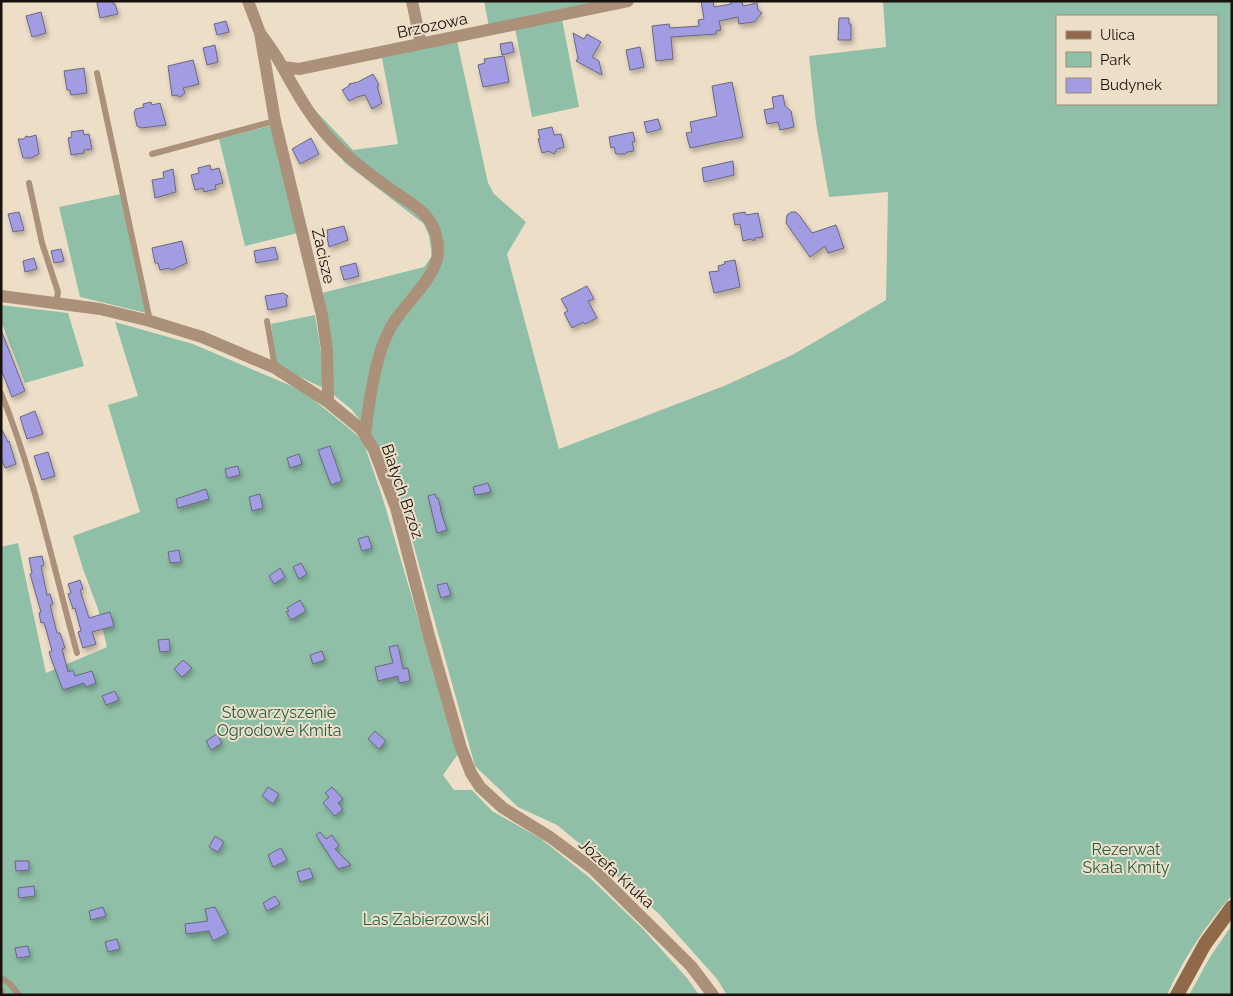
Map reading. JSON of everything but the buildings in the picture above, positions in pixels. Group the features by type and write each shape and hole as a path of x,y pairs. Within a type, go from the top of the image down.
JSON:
{"main road":[{"path":"1178,995 1205,944 1232,907"}],"street":[{"name":"Zacisze","path":"248,1 260,33 275,121 322,315 327,350 328,402"},
{"path":"412,1 421,44"},
{"name":"Brzozowa","path":"283,67 299,69 628,1"},
{"path":"260,33 283,67 307,110 324,132 360,167 426,216 435,231 438,252 435,265 427,279 392,325 384,344 369,402 365,435"},
{"name":"Białych Brzóz","path":"1,296 100,309 150,321 202,337 275,368 328,402 361,429 374,450 396,508 468,768"},
{"name":"Józefa Kruka","path":"468,768 480,787 503,808 550,837 593,869 691,966 713,995"}],"lane":[{"path":"97,74 150,321"},
{"path":"152,154 275,121"},
{"path":"29,183 42,243 58,292 56,303"},
{"path":"267,321 275,368"},
{"path":"1,394 21,444 44,524 77,653"},
{"path":"1,978 9,983 18,995"},
{"path":"1,990 3,995"}],"green space":[{"path":"484,1 610,1 489,27"},
{"name":"Rezerwat Skała Kmity","path":"883,1 1232,1 1232,895 1196,943 1180,968 1167,995 727,995 717,979 659,914 557,825 518,807 475,766 399,493 367,429 351,409 329,391 322,293 424,267 432,256 429,236 424,224 345,163 301,110 310,105 353,150 398,144 382,58 457,41 488,183 494,194 526,222 507,254 559,449 724,386 794,354 886,300 888,192 829,197 816,123 809,56 886,47"},
{"path":"562,19 579,107 532,117 515,28"},
{"path":"273,125 298,233 245,246 219,139"},
{"path":"121,194 146,313 80,297 59,207"},
{"path":"1,305 68,313 84,366 25,383 1,321"},
{"path":"315,315 325,377 321,387 276,365 271,324"},
{"name":"Stowarzyszenie Ogrodowe Kmita","path":"115,322 193,344 303,391 357,435 364,444 383,499 458,754 443,775 454,790 472,790 492,811 540,838 590,878 643,929 687,978 699,995 1,995 1,547 18,543 46,673 107,647 98,609 73,536 140,512 108,405 138,396"},
{"path":"1232,925 1232,995 1189,995 1210,957"}],"park label":[{"name":"Las Zabierzowski","path":"426,919"}]}
